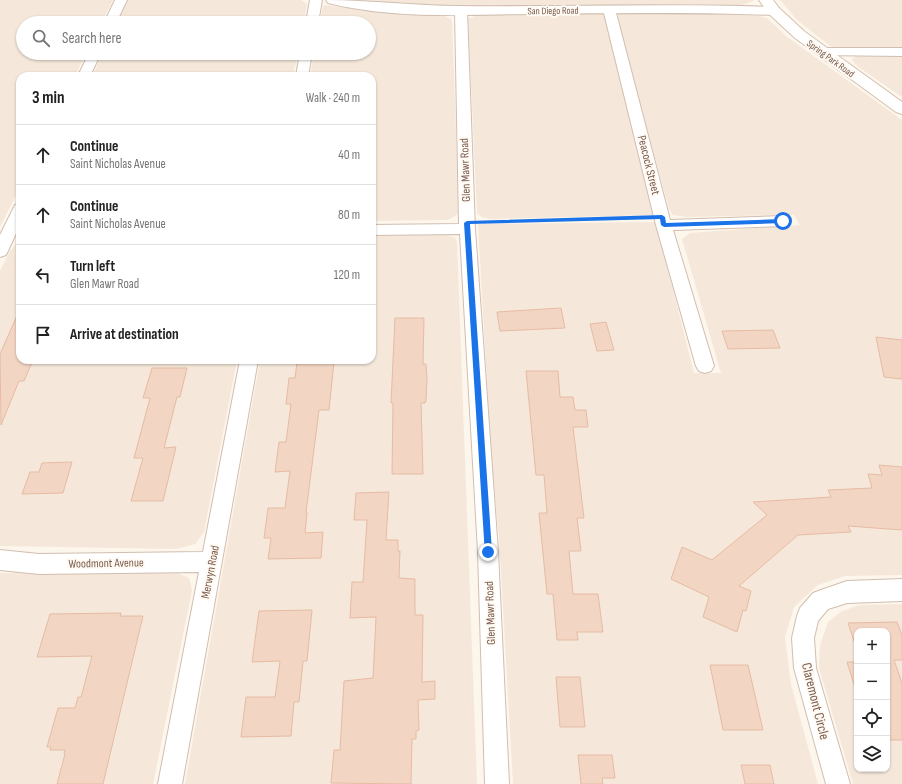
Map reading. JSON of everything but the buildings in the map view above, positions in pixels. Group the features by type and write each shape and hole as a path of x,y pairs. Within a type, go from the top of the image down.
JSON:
{"street":[{"path":"113,16 121,0"},
{"path":"313,16 316,0"},
{"name":"San Diego Road","path":"333,0 394,8 461,11 770,5"},
{"name":"Spring Park Road","path":"770,5 788,25 902,109"},
{"name":"Peacock Street","path":"609,9 663,221 705,366"},
{"name":"Glen Mawr Road","path":"461,11 467,226 488,552 497,784"},
{"path":"824,52 902,52"},
{"path":"86,72 92,60"},
{"path":"303,72 305,60"},
{"path":"663,221 783,221"},
{"path":"376,230 467,226"},
{"path":"0,251 14,235"},
{"name":"Merwyn Road","path":"170,784 248,364"},
{"name":"Woodmont Avenue","path":"0,560 39,564 212,562"},
{"name":"Claremont Circle","path":"838,784 805,668 803,638 808,616 821,600 846,592 898,590"}],"path":[{"path":"467,226 663,221"}],"shaded area":[{"path":"0,0 113,0 105,16 16,16 16,60 83,60 77,72 16,72 16,195 0,227"},
{"path":"128,0 301,0 307,4 305,16 120,16"},
{"path":"360,0 753,1 742,5 470,7 399,5"},
{"path":"780,0 902,0 902,48 842,49 830,46 797,20"},
{"path":"326,5 378,11 442,14 452,20 459,212 455,216 448,220 376,221 376,72 311,72 313,60 376,60 376,16 321,16 323,6"},
{"path":"692,12 752,14 767,18 786,36 902,120 902,575 845,576 818,585 794,607 785,637 791,684 818,784 513,784 499,537 491,456 478,224 656,222 694,373 721,373 682,239 690,233 800,225 794,215 686,217 673,215 669,209 616,18 619,14 625,13"},
{"path":"604,14 656,215 490,219 482,217 477,213 468,19 477,15"},
{"path":"902,55 902,97 857,66 852,60 855,56"},
{"path":"100,60 296,60 294,72 94,72"},
{"path":"445,234 455,238 457,242 477,784 185,784 259,364 376,364 376,235"},
{"path":"16,244 16,364 236,364 204,532 195,544 176,549 0,546 0,271 10,251"},
{"path":"176,572 189,578 192,590 153,784 0,784 0,573"},
{"path":"902,604 902,784 853,784 819,668 820,645 828,622 842,611 860,605"}],"route":[{"path":"488,552 467,223 662,217 664,225 783,221"}]}
